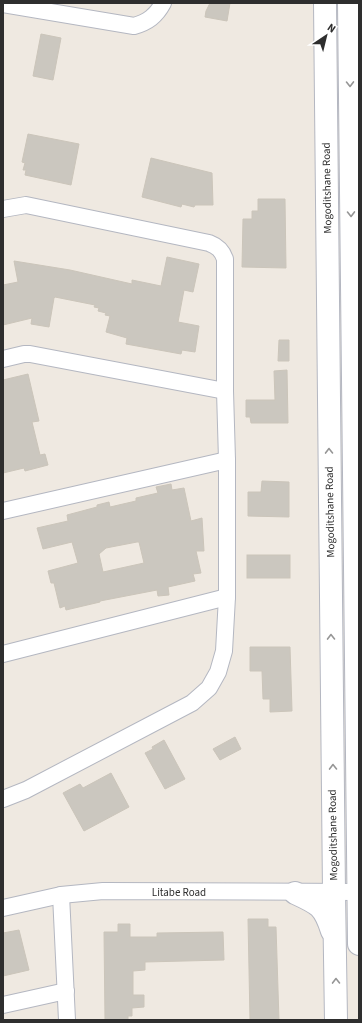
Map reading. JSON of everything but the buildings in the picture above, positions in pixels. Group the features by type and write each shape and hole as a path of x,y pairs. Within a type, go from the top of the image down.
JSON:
{"main road":[{"name":"Mogoditshane Road","path":"325,6 336,1020"},
{"path":"352,7 350,60 359,944"},
{"path":"350,60 359,38"},
{"path":"295,893 320,905 327,916 335,938"}],"street":[{"path":"3,4 134,26 145,23 155,16 163,3"},
{"path":"325,6 352,7"},
{"path":"3,209 26,205 209,243 220,250 225,259 225,391 227,460 227,596 224,651 218,672 209,688 192,703 26,790 3,799"},
{"path":"3,359 30,354 225,391"},
{"path":"3,511 227,460"},
{"path":"3,654 227,596"},
{"name":"Litabe Road","path":"3,908 61,894 103,891 295,893 358,892"},
{"path":"61,894 67,1020"},
{"path":"3,1005 66,991"}]}
